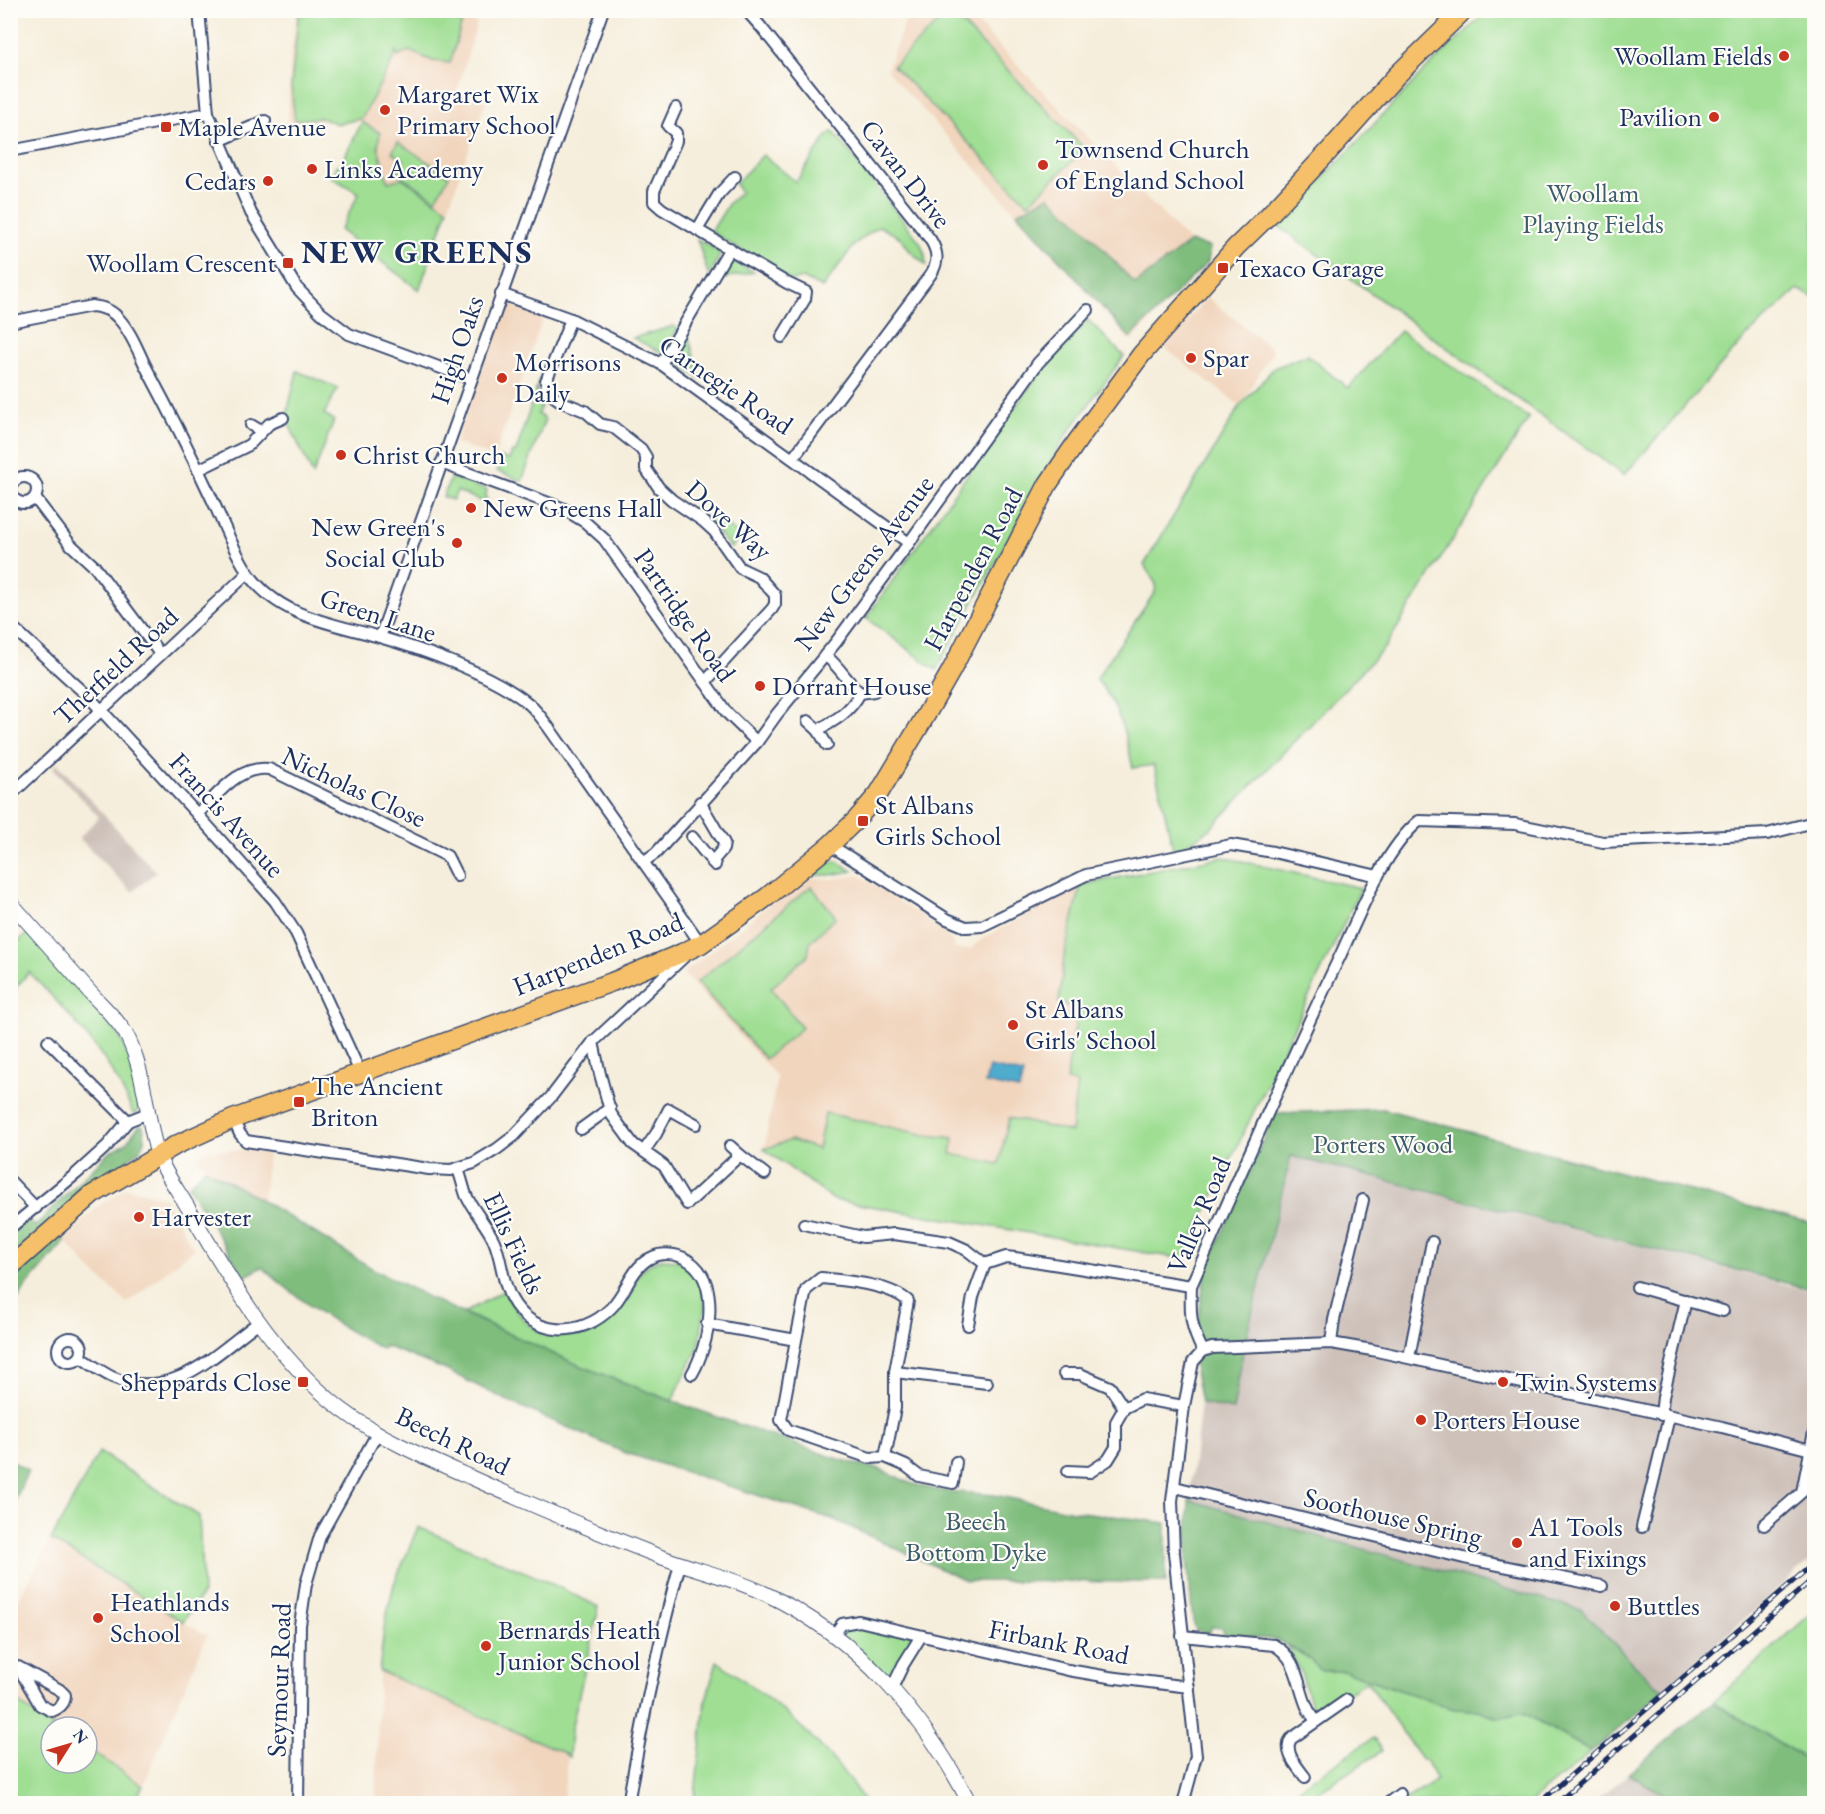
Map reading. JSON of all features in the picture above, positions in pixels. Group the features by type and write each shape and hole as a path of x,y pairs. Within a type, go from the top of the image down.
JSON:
{"main road":[{"name":"Harpenden Road","path":"10,1267 92,1195 158,1155 233,1119 612,982 701,944 776,890 830,845 879,793 951,671 1048,484 1141,355 1236,247 1329,151 1396,76 1464,10"}],"street":[{"path":"199,10 208,113 251,213 297,288 321,313 358,338 471,379"},
{"name":"High Oaks","path":"380,637 603,10"},
{"name":"Cavan Drive","path":"746,10 923,230 937,253 937,263 931,274 793,458"},
{"path":"676,108 668,126 676,133 676,141 654,191 654,202 662,209 787,283 806,291 805,299 782,337"},
{"path":"10,151 208,113"},
{"path":"219,141 266,121"},
{"path":"697,230 719,194 735,177"},
{"path":"661,364 729,248"},
{"name":"Carnegie Road","path":"501,294 571,319 661,364 909,543"},
{"name":"Green Lane","path":"10,322 86,306 104,308 121,320 248,573 264,591 282,605 309,617 380,637 493,680 528,704 549,728 701,944"},
{"name":"New Greens Avenue","path":"643,862 656,853 757,742 909,543 1038,363 1088,310"},
{"name":"Dove Way","path":"571,319 546,381 548,392 585,411 600,424 613,427 641,448 646,457 646,469 659,488 714,531 740,568 759,577 775,595 775,604 772,609 705,682"},
{"path":"198,470 249,445 269,424 283,418"},
{"path":"251,425 261,431"},
{"name":"Partridge Road","path":"441,463 562,508 585,522 604,539 727,713 757,742"},
{"path":"35,498 70,544 95,567 160,654"},
{"name":"Therfield Road","path":"15,791 248,573"},
{"name":"Francis Avenue","path":"10,624 101,711 275,901 296,933 360,1072"},
{"path":"825,655 838,666 850,684 860,693"},
{"path":"860,693 874,691"},
{"path":"818,730 841,717 855,703 860,693"},
{"path":"808,721 818,730 827,745"},
{"name":"Nicholas Close","path":"197,814 240,775 259,768 269,769 447,856 457,876"},
{"path":"700,802 724,843 723,849 712,866"},
{"name":"Valley Road","path":"1203,1351 1190,1318 1191,1286 1291,1056 1378,876 1410,829 1419,821 1515,824 1603,842 1767,834 1815,822"},
{"path":"692,837 712,866"},
{"path":"830,845 947,919 966,927 982,926 1086,875 1231,845 1273,852 1378,876"},
{"path":"712,866 728,855"},
{"name":"Beech Road","path":"10,902 126,1034 138,1065 158,1155 258,1322 298,1369 341,1409 378,1432 438,1463 555,1516 680,1564 764,1593 801,1613 867,1662 892,1688 909,1708 947,1763 970,1803"},
{"path":"233,1119 246,1141 429,1169 458,1168 486,1156 514,1136 551,1097 593,1042 684,957"},
{"path":"48,1041 128,1121"},
{"path":"593,1042 612,1114 633,1144 664,1166 687,1204 740,1155"},
{"path":"581,1129 610,1108"},
{"path":"644,1151 669,1109 696,1124"},
{"path":"10,1228 107,1146 128,1121 148,1113"},
{"path":"730,1146 765,1174"},
{"name":"Ellis Fields","path":"458,1168 466,1195 494,1240 511,1297 518,1308 532,1321 551,1329 562,1330 584,1326 594,1321 611,1308 637,1268 650,1258 666,1254 682,1257 696,1266 708,1288 709,1305 703,1351 692,1374"},
{"path":"10,1180 36,1208"},
{"path":"1331,1343 1334,1320 1363,1200"},
{"path":"804,1224 863,1238 894,1234 949,1242 967,1250 985,1264"},
{"path":"1409,1357 1432,1242"},
{"path":"985,1264 1006,1257 1191,1286"},
{"path":"968,1325 973,1297 985,1264"},
{"path":"885,1457 896,1408 895,1372 908,1301 901,1294 881,1288 821,1278 806,1290 781,1420 789,1430 870,1458 885,1457 906,1466 919,1476 953,1483 956,1462"},
{"path":"1637,1287 1723,1311"},
{"path":"1642,1527 1663,1442 1665,1416 1663,1396 1686,1300"},
{"path":"80,1357 112,1377 138,1384 164,1383 188,1375 258,1322"},
{"path":"707,1324 796,1340"},
{"path":"1184,1803 1196,1756 1174,1552 1172,1501 1184,1406 1193,1362 1203,1351 1212,1348 1331,1343 1409,1357 1810,1450"},
{"path":"895,1372 987,1383"},
{"path":"1064,1374 1080,1374 1110,1387 1124,1408"},
{"path":"1068,1471 1090,1472 1108,1460 1116,1447 1116,1422 1124,1408 1142,1399 1184,1406"},
{"name":"Seymour Road","path":"298,1803 300,1625 306,1584 320,1536 378,1432"},
{"path":"1764,1525 1802,1492 1815,1432"},
{"name":"Soothouse Spring","path":"1175,1487 1464,1558 1602,1586"},
{"path":"628,1803 645,1704 661,1632 680,1564"},
{"path":"833,1636 842,1624 859,1621 921,1636 892,1688"},
{"name":"Firbank Road","path":"921,1636 1068,1670 1189,1687"},
{"path":"1182,1636 1274,1645 1283,1650 1296,1671 1308,1709 1316,1722"},
{"path":"18,1667 60,1690 64,1695 62,1706 52,1710 40,1705 18,1667"},
{"path":"1305,1777 1288,1751 1287,1745 1291,1739 1347,1700"},
{"path":"1387,1803 1401,1794"}],"shaded area":[{"name":"Margaret Wix Primary School","path":"297,11 440,11 477,23 457,91 486,101 448,209 402,178 388,182 378,147 380,133 362,122 327,119 288,124 291,55"},
{"name":"Townsend Church of England School","path":"909,11 965,11 1206,259 1131,341 887,70"},
{"path":"1207,297 1273,350 1240,406 1165,348"},
{"path":"506,303 543,318 494,457 455,443"},
{"path":"57,763 156,872 132,892 79,838 99,817 53,768"},
{"name":"St Albans Girls' School","path":"1223,857 1361,888 1183,1259 834,1200 764,1149 777,1077 683,973 803,878 832,879 859,875 943,930 952,940 955,949 970,949 982,939 1081,885"},
{"path":"207,1150 249,1150 268,1154 263,1201 205,1168 197,1157"},
{"path":"1292,1157 1814,1292 1814,1557 1665,1690 1654,1684 1581,1610 1189,1500 1201,1403 1233,1409 1245,1348"},
{"path":"126,1188 164,1197 194,1249 127,1303 88,1267 65,1241 100,1205"},
{"name":"Heathlands School","path":"99,1452 199,1516 203,1593 183,1622 207,1635 143,1786 99,1756 99,1715 39,1716 11,1698 11,1613"},
{"name":"Bernards Heath Junior School","path":"418,1527 544,1580 599,1607 571,1730 563,1803 376,1804 379,1671 385,1622 394,1584"},
{"path":"1628,1774 1679,1803 1592,1804"}],"green space":[{"name":"Woollam Playing Fields","path":"1489,10 1814,11 1814,298 1798,289 1745,338 1624,475 1278,226 1424,71"},
{"path":"299,11 427,11 462,22 450,63 433,61 409,51 397,57 396,50 362,118 338,124 320,118 295,120 291,86"},
{"path":"950,11 1085,149 1028,204 893,66"},
{"path":"362,122 380,133 378,147 388,182 402,178 448,209 419,290 340,230 359,193 331,177 337,165 340,166"},
{"path":"833,131 920,242 926,265 910,251 901,238 879,226 855,244 822,288 803,278 791,281 711,232 729,203 741,192 735,184 763,155 796,182 827,136"},
{"path":"398,142 449,176 436,199 397,173 404,160 392,152"},
{"path":"1049,196 1086,230 1135,284 1190,242 1210,247 1208,262 1130,338 1017,213"},
{"path":"697,239 719,251 720,255 709,276"},
{"path":"731,260 754,272 715,280"},
{"path":"1088,320 1124,356 1065,437 936,670 866,618 1043,368"},
{"path":"674,326 678,329 664,350 660,352 633,338"},
{"path":"1400,331 1529,418 1385,647 1210,829 1174,853 1154,765 1133,768 1116,710 1096,679 1155,592 1156,584 1144,565 1240,406 1274,368 1307,355 1348,388"},
{"path":"683,334 689,338 700,378 671,359"},
{"path":"297,371 338,388 324,414 334,420 313,475 286,418"},
{"path":"539,380 536,401 542,404 538,414 545,419 522,481 497,471 501,457 509,460 512,452 516,452"},
{"path":"451,477 487,490 486,503 457,491 453,500 443,497"},
{"path":"710,513 741,536 731,548 709,523"},
{"path":"1223,857 1361,888 1183,1259 834,1200 764,1149 791,1140 818,1149 825,1113 926,1135 954,1138 951,1154 999,1164 1009,1118 1071,1132 1077,1083 1066,1081 1078,1008 1059,1003 1064,956 1081,885"},
{"path":"831,861 838,862 853,871 812,875"},
{"path":"811,886 836,917 810,942 808,955 771,988 802,1028 765,1059 697,982"},
{"path":"30,931 114,1027 128,1056 136,1081 139,1104 137,1113 133,1114 114,1074 102,1056 60,1004 29,972 11,993 11,948"},
{"name":"Porters Wood","path":"1384,1109 1814,1224 1814,1290 1291,1156 1244,1347 1233,1410 1201,1403 1193,1360 1205,1272 1275,1113"},
{"path":"139,1126 143,1126 145,1139 139,1151 81,1196 11,1261 11,1233 27,1218 35,1226 108,1153 126,1143"},
{"name":"Beech Bottom Dyke","path":"205,1168 373,1269 436,1301 576,1364 672,1401 829,1456 877,1468 910,1483 936,1490 994,1495 1073,1511 1166,1523 1166,1582 966,1581 835,1520 623,1452 504,1399 446,1370 385,1346 382,1349 319,1312 262,1267 244,1277 188,1186"},
{"path":"58,1234 65,1241 25,1288 11,1311 11,1282"},
{"path":"660,1259 677,1260 691,1267 701,1281 705,1305 699,1346 672,1401 576,1364 464,1313 503,1291 524,1320 539,1331 551,1335 576,1333 601,1323 611,1315 625,1300 644,1268"},
{"path":"99,1452 199,1516 203,1593 183,1622 51,1540"},
{"path":"11,1461 28,1470 11,1510"},
{"path":"1189,1500 1581,1610 1654,1684 1665,1690 1591,1752 1526,1714 1498,1718 1479,1710 1454,1709 1345,1671 1322,1671 1306,1656 1277,1640 1223,1634 1223,1628 1211,1627 1210,1633 1196,1630 1193,1621 1187,1560"},
{"name":"Bernards Heath Junior School","path":"418,1527 544,1580 599,1607 571,1730 569,1757 379,1671 385,1622 394,1584"},
{"path":"1814,1611 1814,1764 1713,1702"},
{"path":"859,1621 921,1636 892,1688 833,1636 842,1624"},
{"path":"1287,1647 1306,1656 1322,1671 1345,1671 1454,1709 1479,1710 1498,1718 1526,1714 1591,1752 1529,1803 1400,1803 1436,1780 1425,1760 1422,1760 1367,1681 1317,1712 1310,1703 1300,1669"},
{"path":"717,1661 759,1691 817,1742 835,1761 865,1803 694,1803 705,1703"},
{"path":"10,1698 39,1717 39,1775 99,1775 99,1756 143,1786 133,1803 11,1803"},
{"path":"1713,1702 1814,1764 1814,1803 1679,1803 1628,1774"},
{"path":"1373,1738 1382,1751 1305,1800 1299,1788"}],"water":[{"path":"989,1067 1023,1074 1019,1090 985,1083"}],"railway":[{"path":"1538,1804 1814,1563"},
{"path":"1556,1804 1814,1578"}],"place":[{"name":"Woollam Fields","path":"1784,56"},
{"name":"Margaret Wix Primary School","path":"385,110"},
{"name":"Pavilion","path":"1714,117"},
{"name":"Maple Avenue","path":"166,127"},
{"name":"Townsend Church of England School","path":"1043,165"},
{"name":"Links Academy","path":"312,169"},
{"name":"Cedars","path":"268,181"},
{"name":"Woollam Crescent","path":"288,263"},
{"name":"Texaco Garage","path":"1223,268"},
{"name":"Spar","path":"1191,358"},
{"name":"Morrisons Daily","path":"502,378"},
{"name":"Christ Church","path":"341,455"},
{"name":"New Greens Hall","path":"471,508"},
{"name":"New Green's Social Club","path":"457,543"},
{"name":"Dorrant House","path":"760,686"},
{"name":"St Albans Girls School","path":"863,821"},
{"name":"St Albans Girls' School","path":"1013,1025"},
{"name":"The Ancient Briton","path":"299,1102"},
{"name":"Harvester","path":"139,1217"},
{"name":"Sheppards Close","path":"303,1382"},
{"name":"Twin Systems","path":"1503,1382"},
{"name":"Porters House","path":"1421,1420"},
{"name":"A1 Tools and Fixings","path":"1517,1543"},
{"name":"Buttles","path":"1615,1606"},
{"name":"Heathlands School","path":"98,1618"},
{"name":"Bernards Heath Junior School","path":"486,1646"}],"district":[{"name":"NEW GREENS","path":"417,251"}]}
